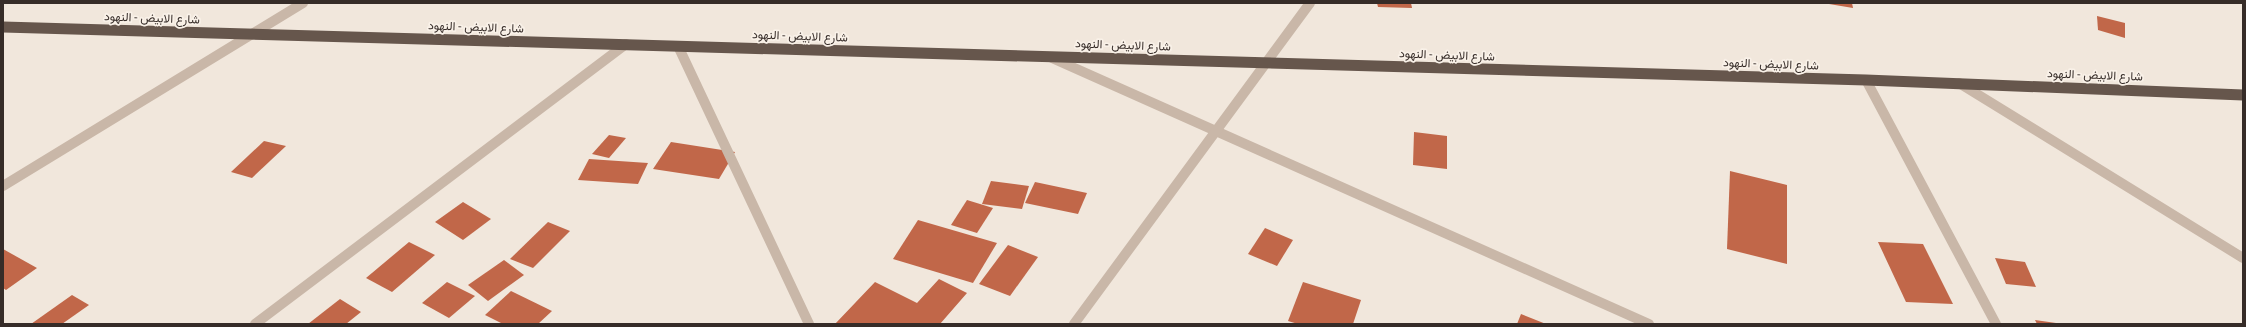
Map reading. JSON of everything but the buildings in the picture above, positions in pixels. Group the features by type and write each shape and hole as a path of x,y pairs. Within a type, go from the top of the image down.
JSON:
{"highway":[{"name":"شارع الابيض - النهود","path":"3,27 1959,82 2243,95"}],"street":[{"path":"3,186 303,3"},
{"path":"1074,324 1310,3"},
{"path":"255,324 626,44"},
{"path":"678,46 809,324"},
{"path":"1048,56 1649,324"},
{"path":"1866,80 1996,324"},
{"path":"1959,82 2243,258"}]}
